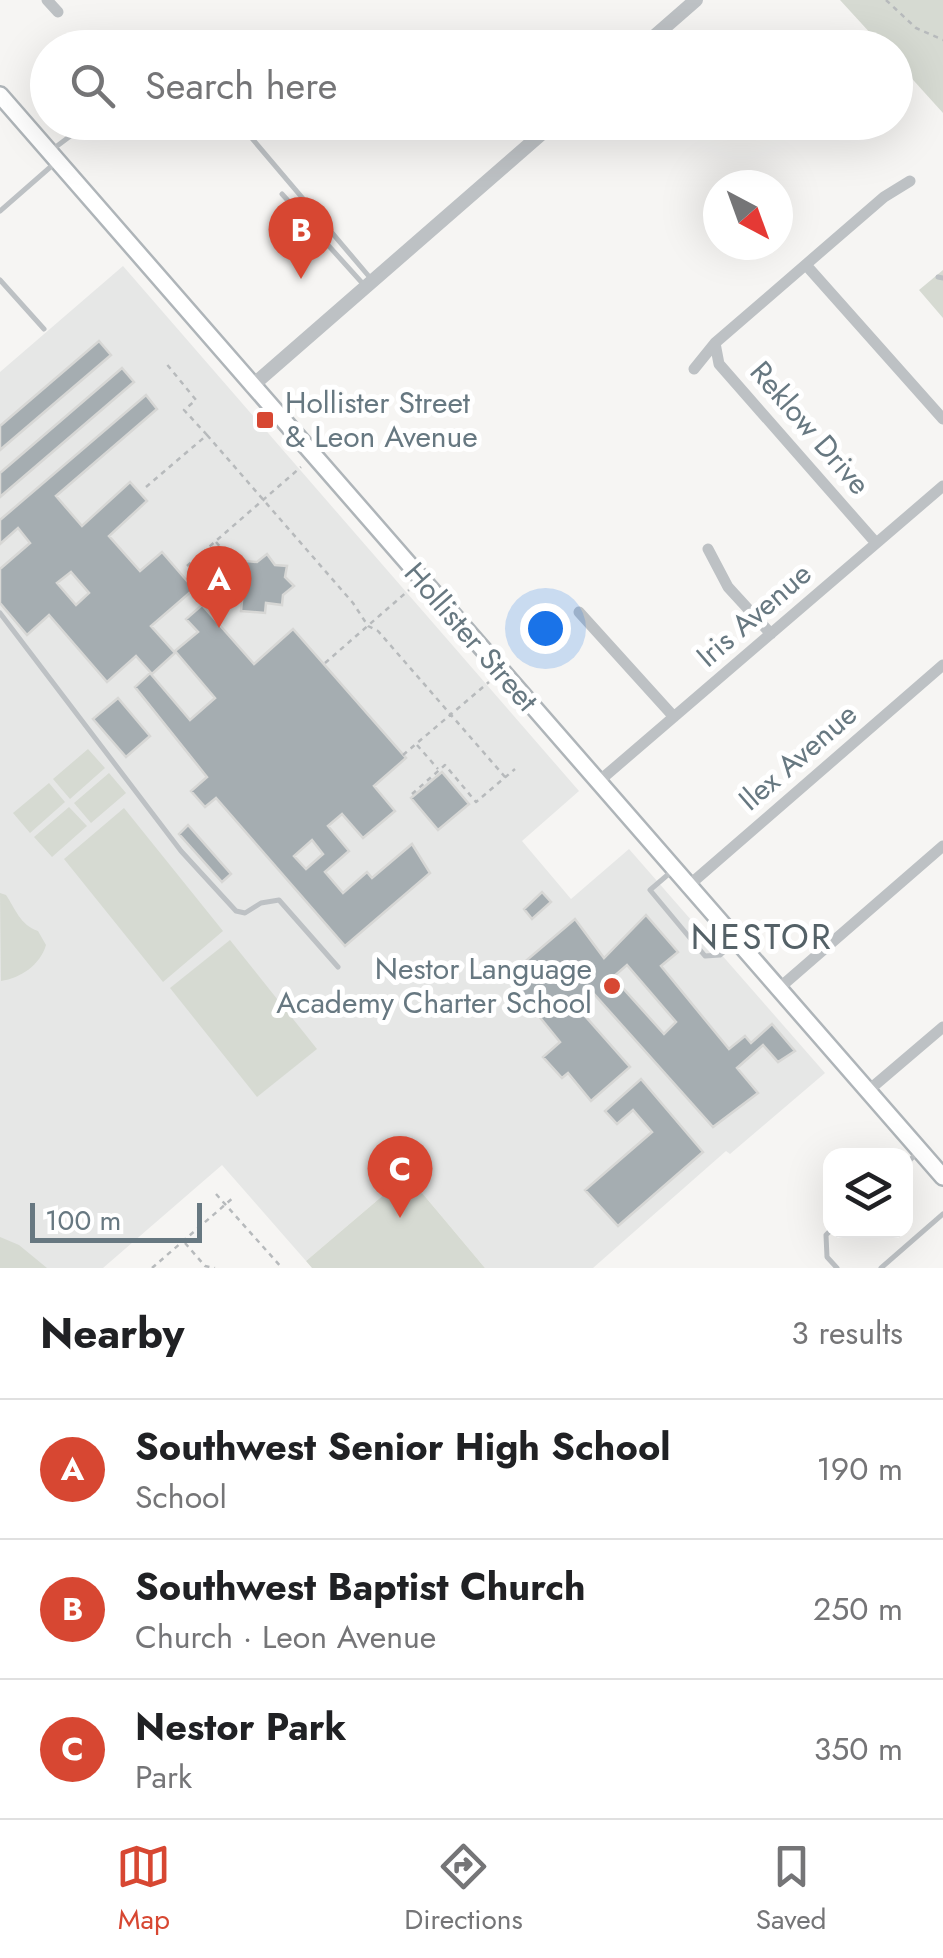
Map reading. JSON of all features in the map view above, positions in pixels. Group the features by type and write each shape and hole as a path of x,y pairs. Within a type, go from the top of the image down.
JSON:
{"main road":[{"name":"Hollister Street","path":"0,96 30,133"},
{"name":"Hollister Street","path":"36,140 943,1177"}],"street":[{"path":"47,0 58,12"},
{"path":"662,30 696,0"},
{"path":"252,386 534,140"},
{"path":"694,369 716,343 884,197 910,180"},
{"path":"806,265 943,419"},
{"name":"Reklow Drive","path":"716,343 719,364 876,543"},
{"name":"Iris Avenue","path":"598,782 943,486"},
{"path":"708,549 728,587 771,634"},
{"path":"580,612 674,718"},
{"name":"Ilex Avenue","path":"687,888 943,665"},
{"path":"777,990 943,846"},
{"path":"869,1090 943,1027"}],"lane":[{"path":"0,211 71,140"},
{"path":"253,140 370,284"},
{"path":"282,194 370,284"},
{"path":"0,280 44,329"},
{"path":"0,614 182,851 236,911 245,913 262,903 279,900 338,967"},
{"path":"673,870 650,890 705,956 720,955 735,942"},
{"path":"913,1157 920,1150"},
{"path":"881,1268 943,1214"},
{"path":"826,1238 827,1257 837,1268"}],"path":[{"path":"886,0 916,28 943,40"},
{"path":"165,362 196,400 184,410 368,626 378,631 505,777"},
{"path":"146,488 207,435"},
{"path":"187,566 301,467"},
{"path":"215,541 244,575"},
{"path":"325,663 408,590"},
{"path":"403,755 489,682"},
{"path":"416,744 439,770"},
{"path":"412,794 445,765 476,802 515,769"},
{"path":"216,1194 282,1268"},
{"path":"152,1268 234,1196"},
{"path":"183,1241 204,1266 214,1268"}],"shaded area":[{"path":"840,0 943,0 943,113 913,80 913,30 867,30"},
{"path":"123,266 579,791 522,841 571,899 629,849 825,1073 730,1154 726,1151 593,1268 485,1268 407,1175 306,1261 222,1165 103,1268 0,1268 0,372"},
{"path":"943,270 943,318 919,290"},
{"path":"88,749 105,768 70,799 53,779"},
{"path":"109,773 126,793 91,823 74,803"},
{"path":"49,783 65,802 30,833 13,813"},
{"path":"69,807 87,826 52,857 34,837"},
{"path":"124,808 223,931 163,982 64,859"},
{"path":"0,893 6,895 22,920 38,931 46,945 29,969 1,981"},
{"path":"230,940 317,1049 257,1097 170,988"},
{"path":"407,1175 485,1268 312,1268 306,1261"},
{"path":"0,1237 19,1245 47,1268 0,1268"}],"building":[{"path":"99,341 111,355 0,450 0,426"},
{"path":"122,368 134,382 0,497 0,473"},
{"path":"146,395 157,409 56,496 82,526 130,482 147,501 109,536 140,571 162,552 194,589 151,626 175,653 152,674 136,656 107,682 49,615 27,635 0,603 0,569 30,543 18,528 0,544 0,520","holes":["71,572 89,593 76,605 57,583"]},
{"path":"267,554 275,565 287,566 285,577 294,586 283,595 282,605 266,603 265,613 241,611 243,591 235,582 244,574 246,561 257,562"},
{"path":"202,605 254,664 293,629 406,758 374,786 395,811 363,838 342,814 328,826 349,851 325,872 343,893 367,872 372,878 412,844 430,873 345,946 216,798 205,807 191,791 207,777 135,687 150,673 190,720 215,698 175,651 198,632 186,619","holes":["312,840 323,854 306,869 294,856"]},
{"path":"118,698 150,736 126,757 93,719"},
{"path":"442,772 469,804 438,830 411,798"},
{"path":"188,825 231,874 222,882 179,834"},
{"path":"542,892 551,902 532,919 524,909"},
{"path":"646,915 678,952 661,966 729,1049 745,1036 751,1043 772,1024 795,1051 778,1062 763,1045 737,1068 758,1093 713,1127 594,994 578,1008 630,1067 591,1101 568,1073 562,1078 543,1057 560,1042 507,977 575,919 604,958","holes":["627,965 676,1022 664,1034 613,977"]},
{"path":"641,1079 703,1152 618,1226 585,1190 652,1132 633,1110 617,1124 605,1111"}],"place":[{"name":"Southwest Baptist Church","path":"301,279"},
{"name":"Hollister Street & Leon Avenue","path":"265,420"},
{"name":"Southwest Senior High School","path":"219,628"},
{"name":"Nestor Language Academy Charter School","path":"612,986"},
{"name":"Nestor Park","path":"400,1218"}],"district":[{"name":"NESTOR","path":"762,937"}]}
